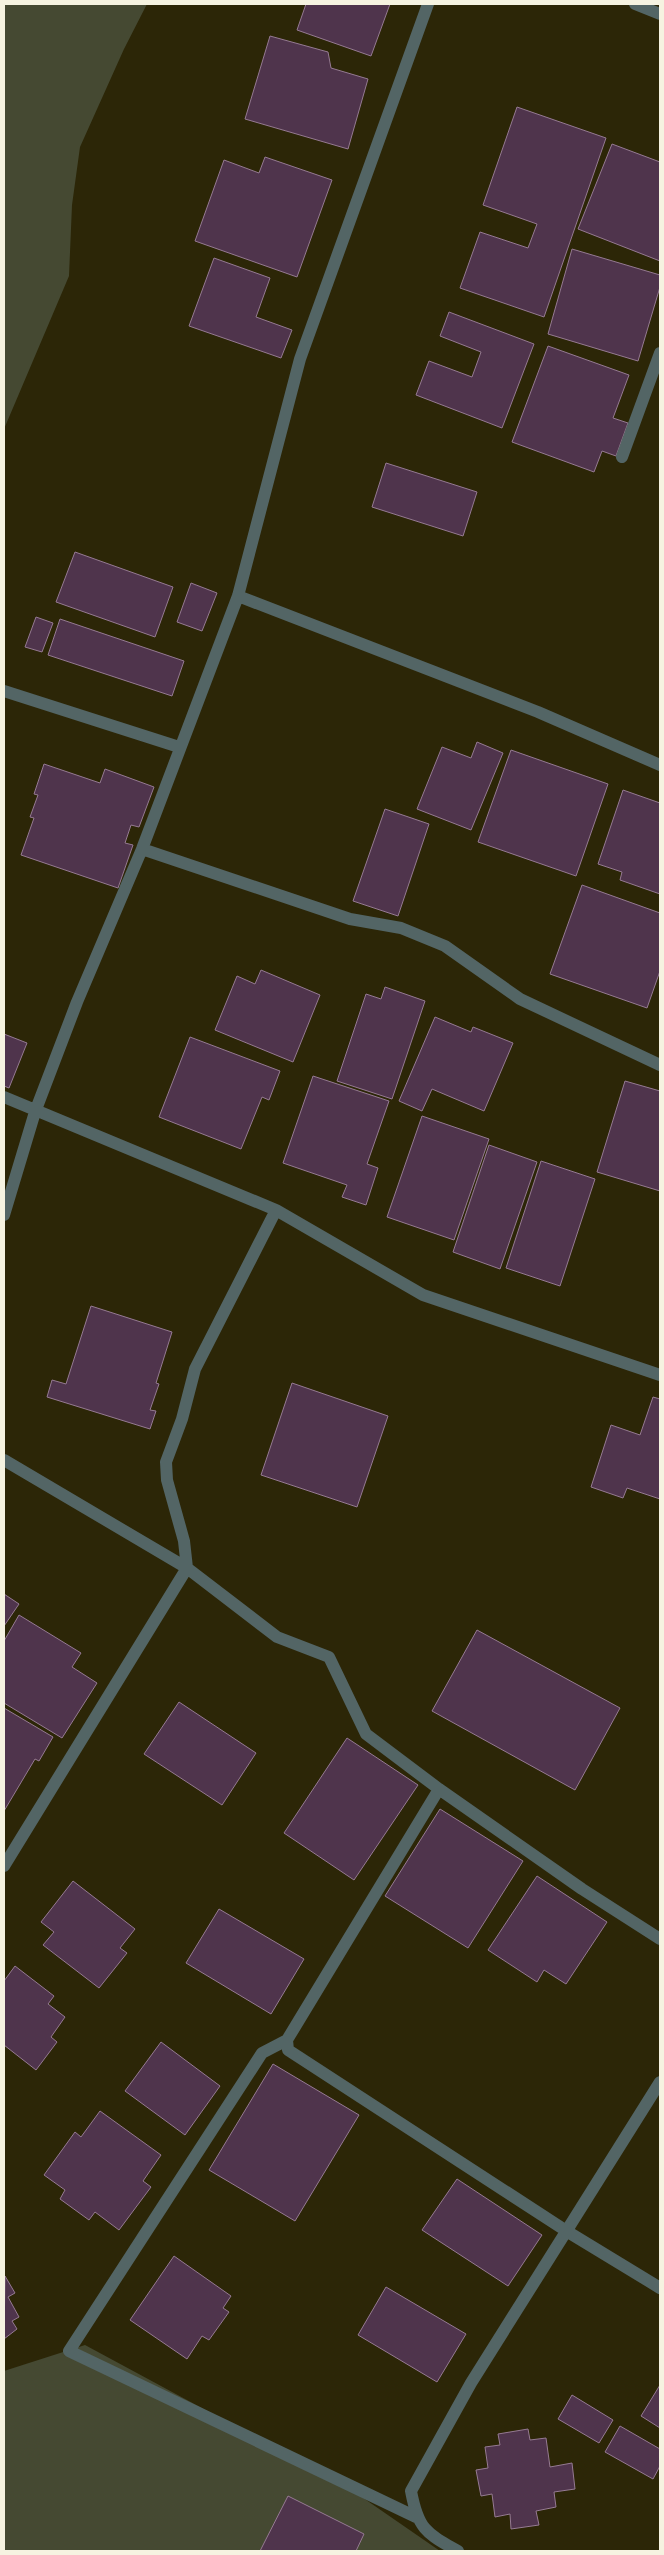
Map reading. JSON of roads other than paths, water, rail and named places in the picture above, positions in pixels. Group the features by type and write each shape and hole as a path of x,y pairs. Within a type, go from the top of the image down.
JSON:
{"street":[{"path":"4,1215 35,1112 77,1002 142,849 179,747 238,596 300,359 428,4"},
{"path":"635,4 660,14"},
{"path":"622,457 660,353"},
{"path":"238,596 538,712 660,765"},
{"path":"4,691 179,747"},
{"path":"142,849 350,919 410,932 445,946 472,963 520,999 660,1065"},
{"path":"4,1097 35,1112 276,1210 423,1295 660,1375"},
{"path":"4,1866 187,1568 184,1541 167,1480 166,1462 182,1419 195,1369 276,1210"},
{"path":"4,1460 187,1568 277,1638 329,1657 366,1734 439,1789 582,1889 660,1939"},
{"path":"439,1789 287,2040 262,2053 69,2351 416,2518 432,2536 458,2551"},
{"path":"287,2040 288,2050 568,2232 660,2288"},
{"path":"416,2518 411,2491 471,2383 525,2295 568,2232 660,2082"}]}
